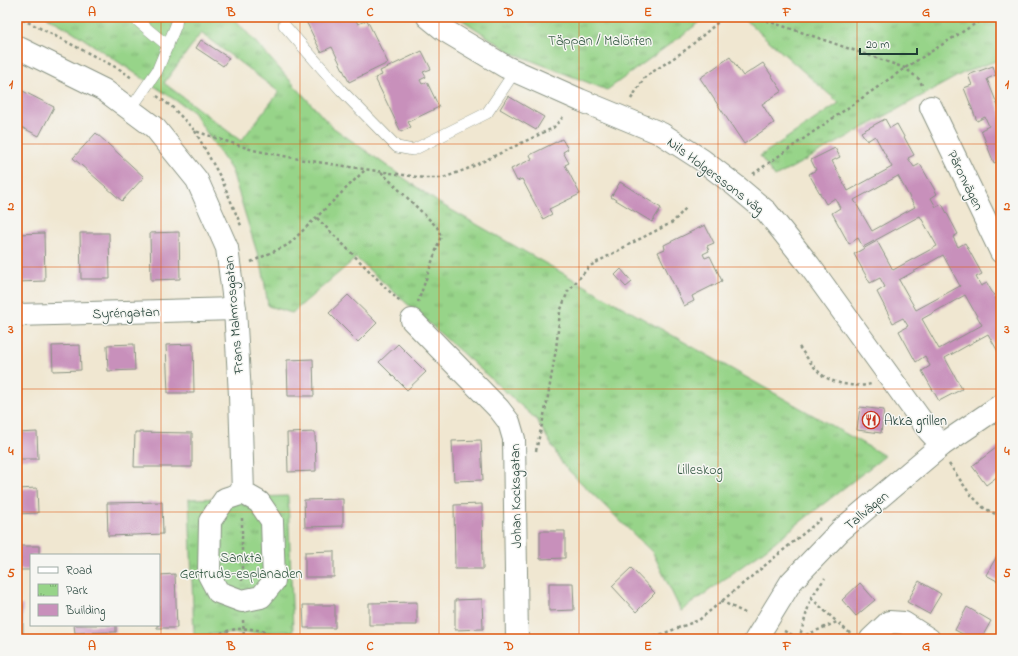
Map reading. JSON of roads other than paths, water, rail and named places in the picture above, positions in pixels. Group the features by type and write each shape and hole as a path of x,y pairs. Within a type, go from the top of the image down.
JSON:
{"street":[{"name":"Nils Holgerssons väg","path":"428,17 444,30 515,70 580,100 662,134 702,160 767,212 809,266 945,454"},
{"name":"Frans Malmrosgatan","path":"17,47 104,90 155,128 197,180 227,248 235,309 240,395 243,493"},
{"name":"Päronvägen","path":"931,107 1001,252"},
{"name":"Syréngatan","path":"17,316 235,309"},
{"name":"Johan Kocksgatan","path":"412,320 499,409 509,422 514,439 517,639"},
{"name":"Tallvägen","path":"756,639 791,582 841,530 945,454 1001,405"},
{"path":"243,493 259,502 272,520 274,581 261,597 242,601 218,592 209,575 210,520 225,499 243,493"},
{"path":"871,639 889,622 904,623 929,639"}],"lane":[{"path":"133,17 168,46"},
{"path":"130,110 157,70 176,26 178,17"},
{"path":"284,25 341,90 397,146 413,150 487,113 515,70"}],"place":[{"name":"Akka grillen","path":"871,420"}],"park label":[{"name":"Täppan / Malörten","path":"600,40"},
{"name":"Lilleskog","path":"700,469"},
{"name":"Sankta Gertruds-esplanaden","path":"241,566"}]}
